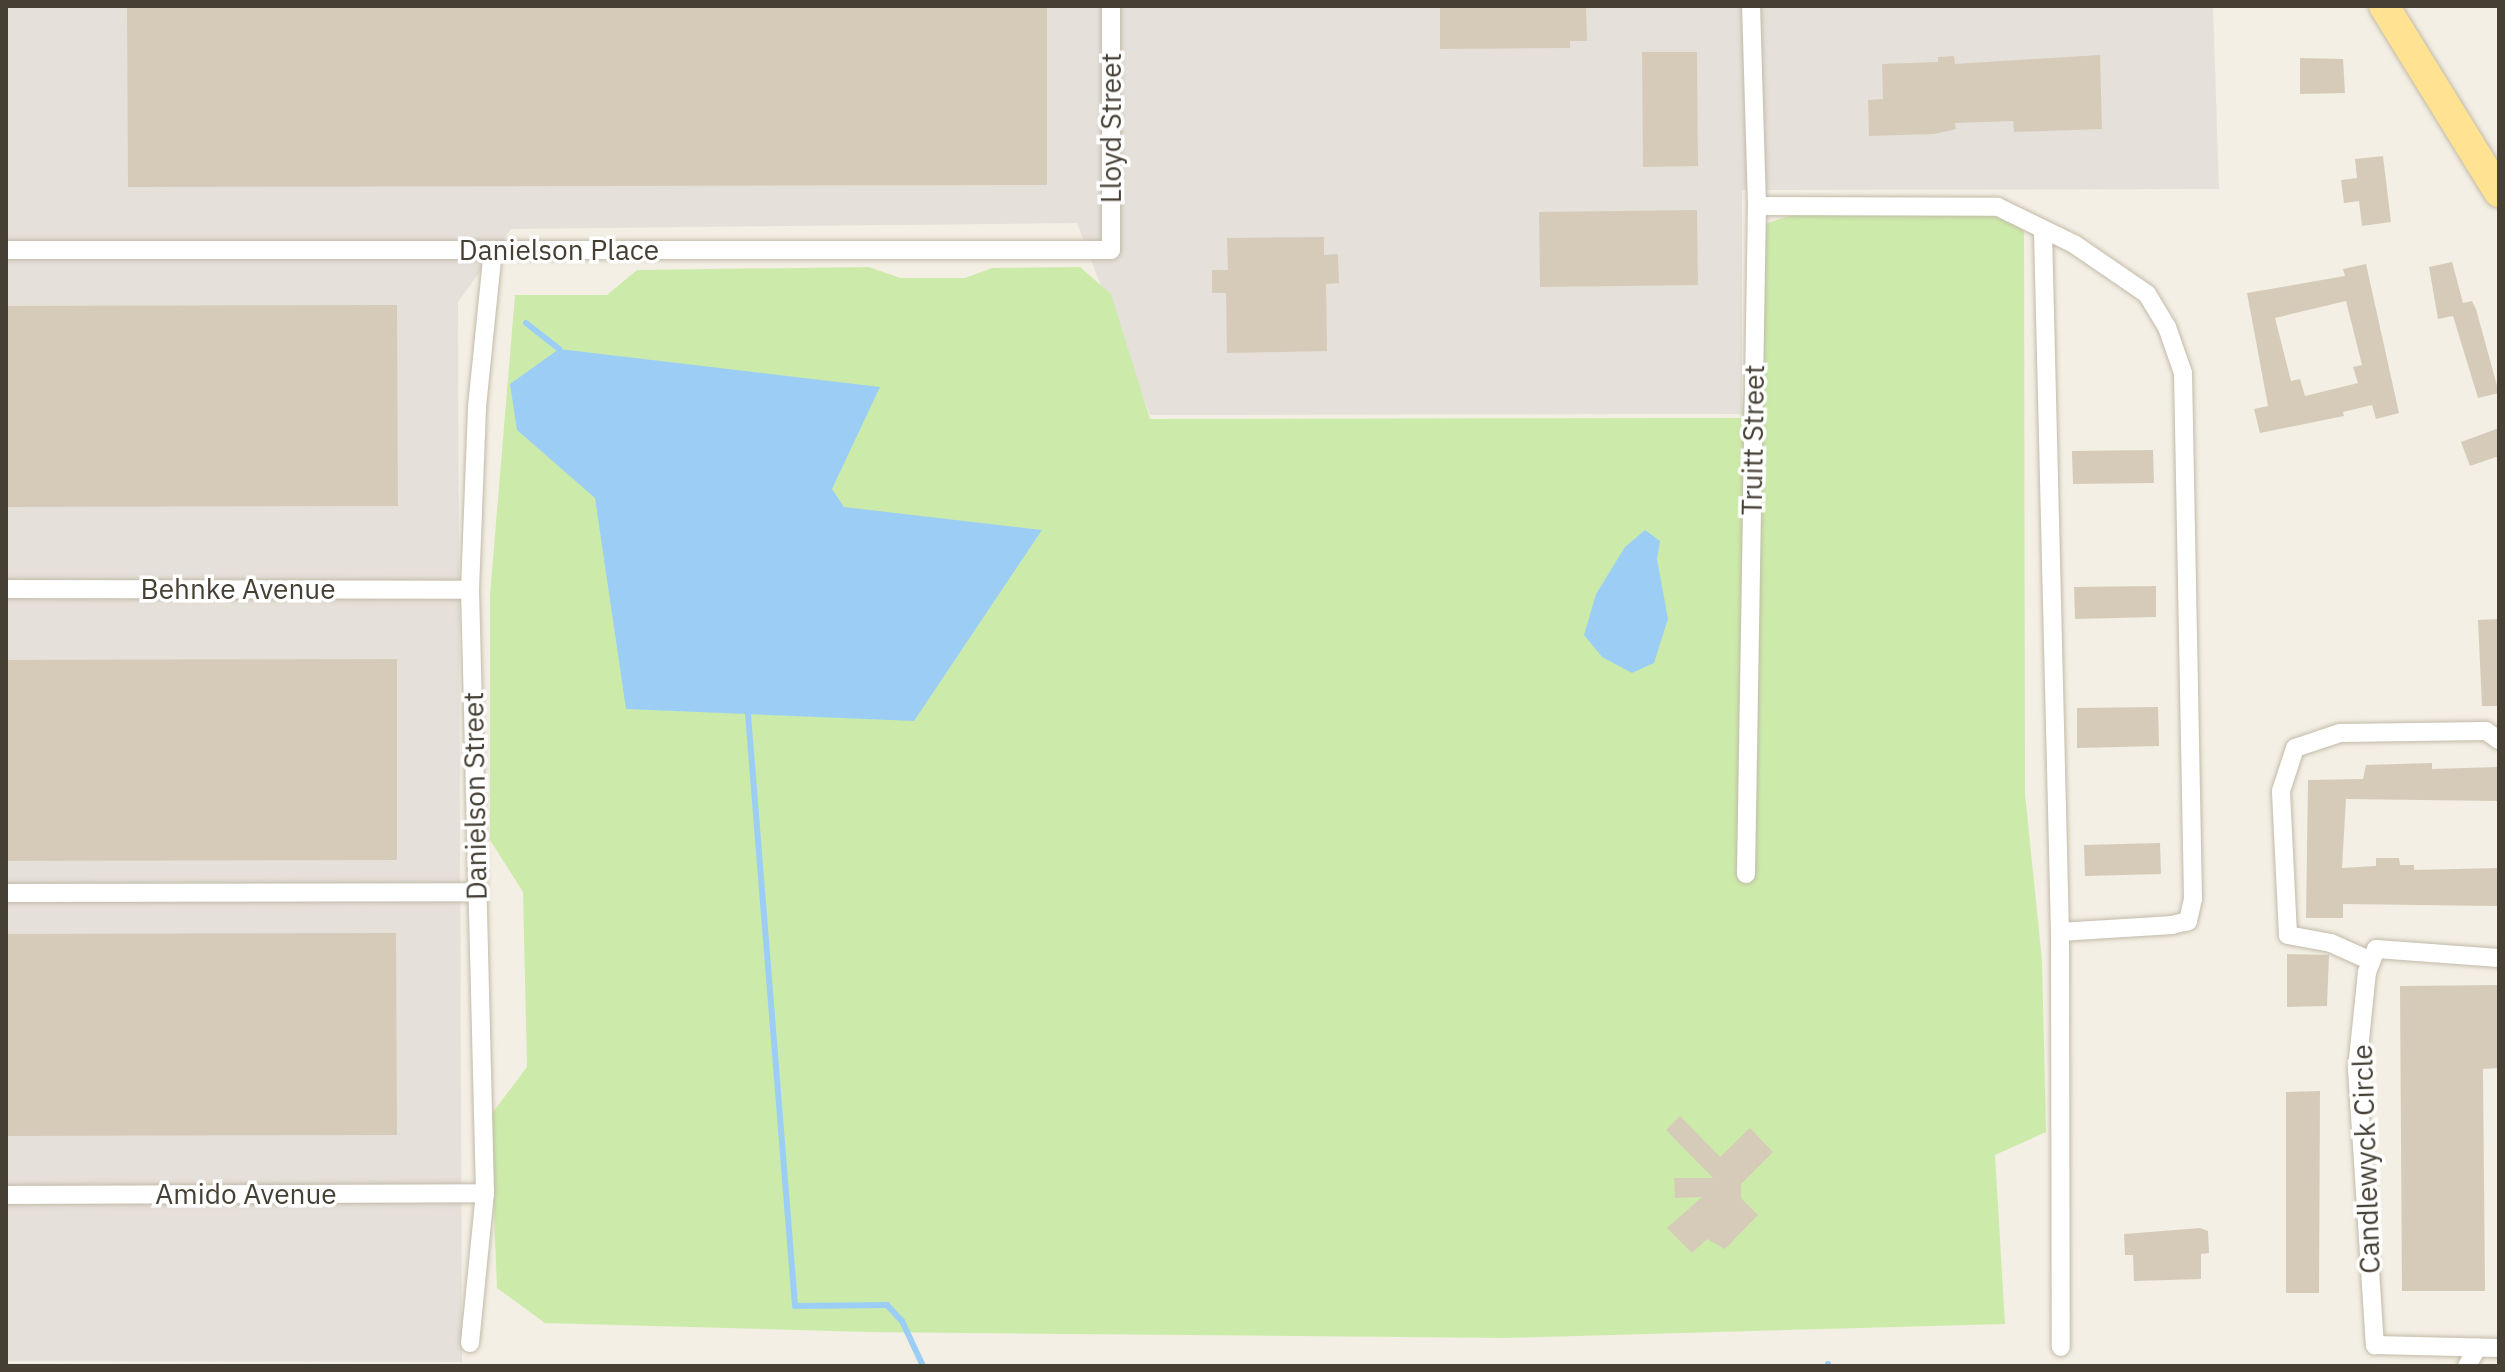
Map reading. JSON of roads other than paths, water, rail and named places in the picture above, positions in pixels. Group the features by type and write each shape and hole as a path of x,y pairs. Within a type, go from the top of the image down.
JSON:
{"main road":[{"path":"2384,6 2499,192"}],"street":[{"name":"Lloyd Street","path":"1111,6 1111,250"},
{"name":"Truitt Street","path":"1746,874 1757,206 1751,6"},
{"path":"1757,206 1998,207 2043,232 2074,244 2147,294 2167,327 2183,373 2194,780 2193,899 2188,921 2060,932"},
{"path":"2043,232 2060,932 2061,1347"},
{"name":"Danielson Place","path":"6,250 1111,250"},
{"name":"Danielson Street","path":"470,1343 485,1193 470,590 477,407 493,250"},
{"name":"Behnke Avenue","path":"6,589 470,590"},
{"path":"2499,740 2486,731 2340,733 2295,748 2281,791 2288,935 2331,943 2371,961 2376,949 2499,958"},
{"path":"6,893 477,892"},
{"name":"Candlewyck Circle","path":"2371,961 2357,1069 2375,1345 2499,1348"},
{"name":"Amido Avenue","path":"6,1195 485,1193"},
{"path":"2467,1366 2477,1348"}],"water":[{"path":"559,349 880,387 832,489 844,507 1042,530 914,721 626,709 595,498 517,430 510,384"},
{"path":"1645,530 1660,541 1657,559 1668,619 1654,663 1632,673 1602,657 1584,635 1596,594 1625,547"}],"waterway":[{"path":"526,323 559,349"},
{"path":"748,714 795,1306 887,1305 902,1321 923,1366"}]}
